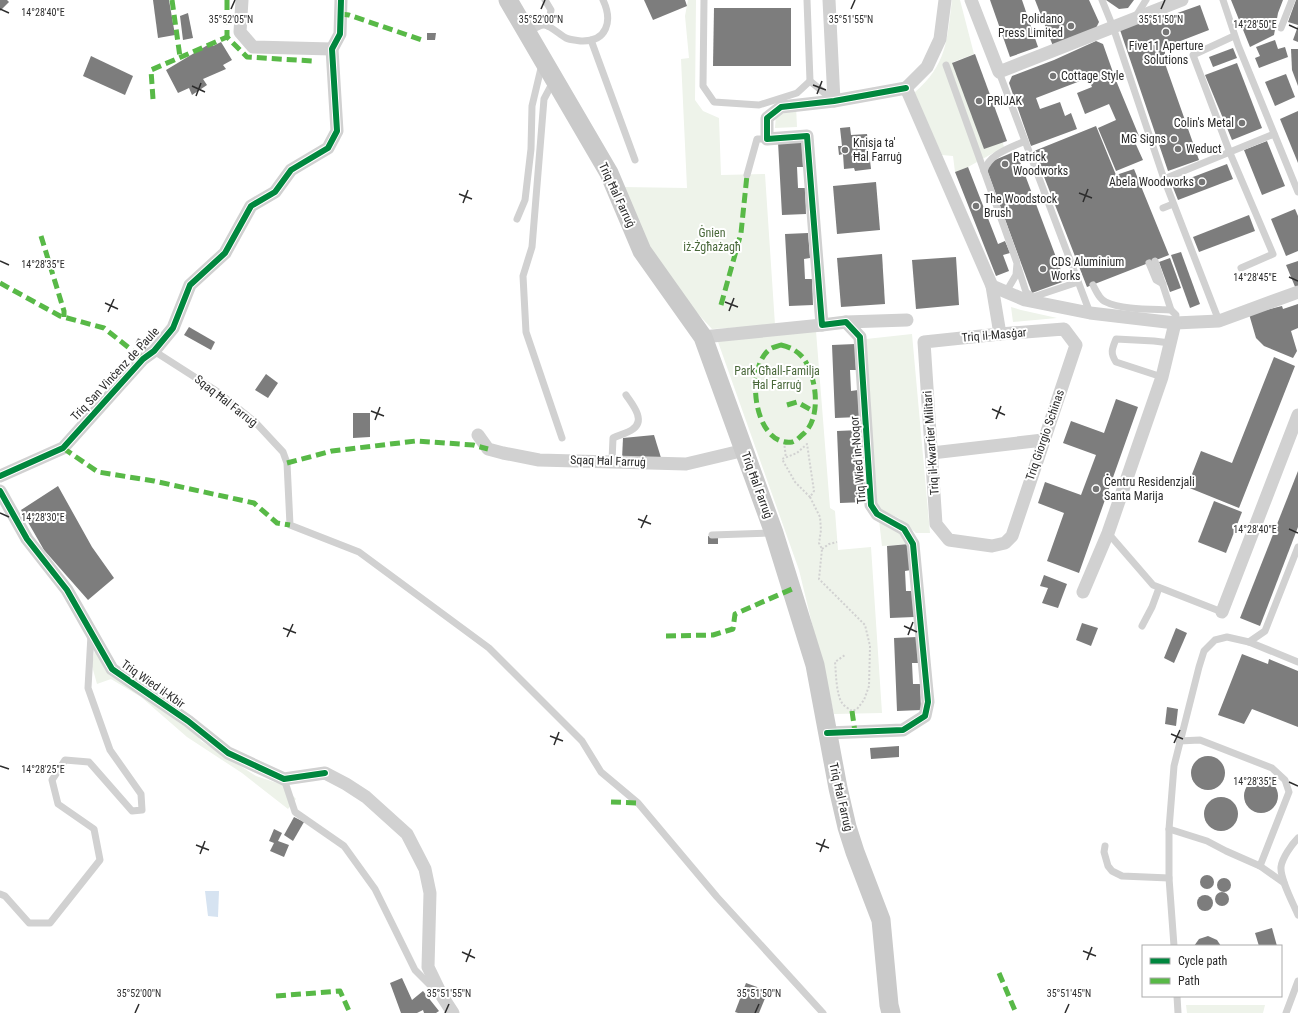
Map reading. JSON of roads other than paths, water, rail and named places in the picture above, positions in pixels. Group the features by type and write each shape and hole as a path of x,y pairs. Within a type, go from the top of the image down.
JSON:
{"main road":[{"name":"Triq Ħal Farruġ","path":"508,0 609,173 642,251 703,338 774,533 815,664 827,733 847,826 855,852 881,920 891,1013"}],"street":[{"path":"242,0 240,32 253,47 332,49"},
{"name":"Triq San Vinċenz de Paule","path":"0,476 63,448 143,359 154,351 173,328 190,285 225,253 251,206 275,192 291,170 328,148 337,131 332,49 340,34 341,0"},
{"path":"829,0 834,101"},
{"path":"822,325 807,136 767,139 767,118 782,107 834,101 906,88 927,67 940,39 944,0"},
{"path":"971,0 999,72 1182,0"},
{"path":"906,88 992,286 1000,334"},
{"path":"992,286 1025,300 1090,313 1175,323 1218,321 1298,292"},
{"path":"703,338 846,322 907,320"},
{"name":"Triq Wied in-Noqor","path":"827,733 903,730 925,716 928,702 913,544 904,529 877,514 871,506 860,337 846,322"},
{"path":"1083,592 1108,533 1162,377 1175,323"},
{"name":"Triq il-Masġar","path":"924,342 1064,329"},
{"name":"Triq Giorgio Schinas","path":"949,540 992,546 1005,543 1012,536 1076,345 1064,329"},
{"name":"Triq il-Kwartier Militari","path":"924,342 936,524 949,540"},
{"path":"1222,612 1298,415"},
{"name":"Sqaq Ħal Farruġ","path":"478,435 488,449 539,460 686,464 744,450"},
{"path":"932,452 1043,440"},
{"name":"Triq Wied il-Kbir","path":"0,491 27,539 67,590 112,669 188,721 228,753 284,779"},
{"path":"284,779 325,773 366,797 406,834 425,869 430,893 428,967 442,996 453,1013"}],"lane":[{"path":"545,0 551,10 548,26"},
{"path":"527,33 544,25 548,26 567,39 582,41 591,40 600,36 607,25 609,15 603,0"},
{"path":"704,0 703,86 714,102 759,105 796,93 810,81"},
{"path":"807,0 810,81 834,101"},
{"path":"1102,0 1114,27 1173,204 1218,321"},
{"path":"1134,18 1146,0"},
{"path":"1223,0 1234,36 1298,192"},
{"path":"1281,28 1292,0"},
{"path":"1234,36 1193,55 1230,153 1273,254 1241,268"},
{"path":"591,40 635,160"},
{"path":"518,218 525,200 531,149 532,106 543,60"},
{"path":"946,65 1026,292 1033,297 1078,282"},
{"path":"999,72 1090,313"},
{"path":"554,80 544,99 532,247 523,276 526,332 562,438"},
{"path":"1164,179 1274,134"},
{"path":"747,175 757,139 767,139"},
{"path":"984,170 986,163 995,156 1025,141"},
{"path":"1163,208 1173,204"},
{"path":"1152,262 1163,284 1171,310 1176,315 1175,323"},
{"path":"1006,292 1016,275 1017,263"},
{"path":"1093,285 1097,294 1105,302 1122,306 1171,310"},
{"path":"1162,377 1116,362 1112,356 1112,347 1116,339 1154,341 1170,344"},
{"name":"Sqaq Ħal Farruġ","path":"154,351 218,392 254,422 283,452 287,463 290,525 359,552 489,648 582,741 601,772 638,803 717,897 823,1013"},
{"path":"612,461 612,438 633,429 638,424 637,412 626,395"},
{"path":"712,535 774,533"},
{"path":"1108,533 1153,585 1222,612"},
{"path":"1249,642 1265,631 1298,547"},
{"path":"1142,626 1152,607 1159,588"},
{"path":"0,894 5,896 29,923 50,923 100,860 94,829 58,804 52,780 65,760 89,762 132,811 142,810 141,794 110,750 88,688 91,631"},
{"path":"1174,945 1169,878 1169,829 1174,766 1179,741 1204,651 1215,640 1227,637 1249,642 1298,662"},
{"path":"1179,741 1200,740 1272,768 1285,780 1289,792 1260,866"},
{"path":"284,779 295,812 344,846 375,889 416,970 442,996"},
{"path":"1169,829 1207,841 1226,852 1260,866 1284,883"},
{"path":"1298,838 1290,845 1281,867 1284,883 1298,915"},
{"path":"1105,846 1104,852 1108,866 1112,871 1122,876 1169,878"},
{"path":"1286,1013 1298,981"},
{"path":"1177,997 1178,1013"}],"water":[{"path":"205,891 219,891 218,917 208,916"}],"place":[{"name":"Polidano Press Limited","path":"1071,26"},
{"name":"Five11 Aperture Solutions","path":"1166,32"},
{"name":"Cottage Style","path":"1053,76"},
{"name":"PRIJAK","path":"979,101"},
{"name":"Colin's Metal","path":"1242,123"},
{"name":"MG Signs","path":"1174,139"},
{"name":"Weduct","path":"1178,149"},
{"name":"Knisja ta' Ħal Farruġ","path":"845,150"},
{"name":"Patrick Woodworks","path":"1005,164"},
{"name":"Abela Woodworks","path":"1202,182"},
{"name":"The Woodstock Brush","path":"976,206"},
{"name":"CDS Aluminium Works","path":"1043,269"},
{"name":"Ċentru Residenzjali Santa Marija","path":"1096,489"}],"park label":[{"name":"Ġnien iż-Żgħażagħ","path":"712,240"},
{"name":"Park Għall-Familja Ħal Farruġ","path":"777,378"}]}
